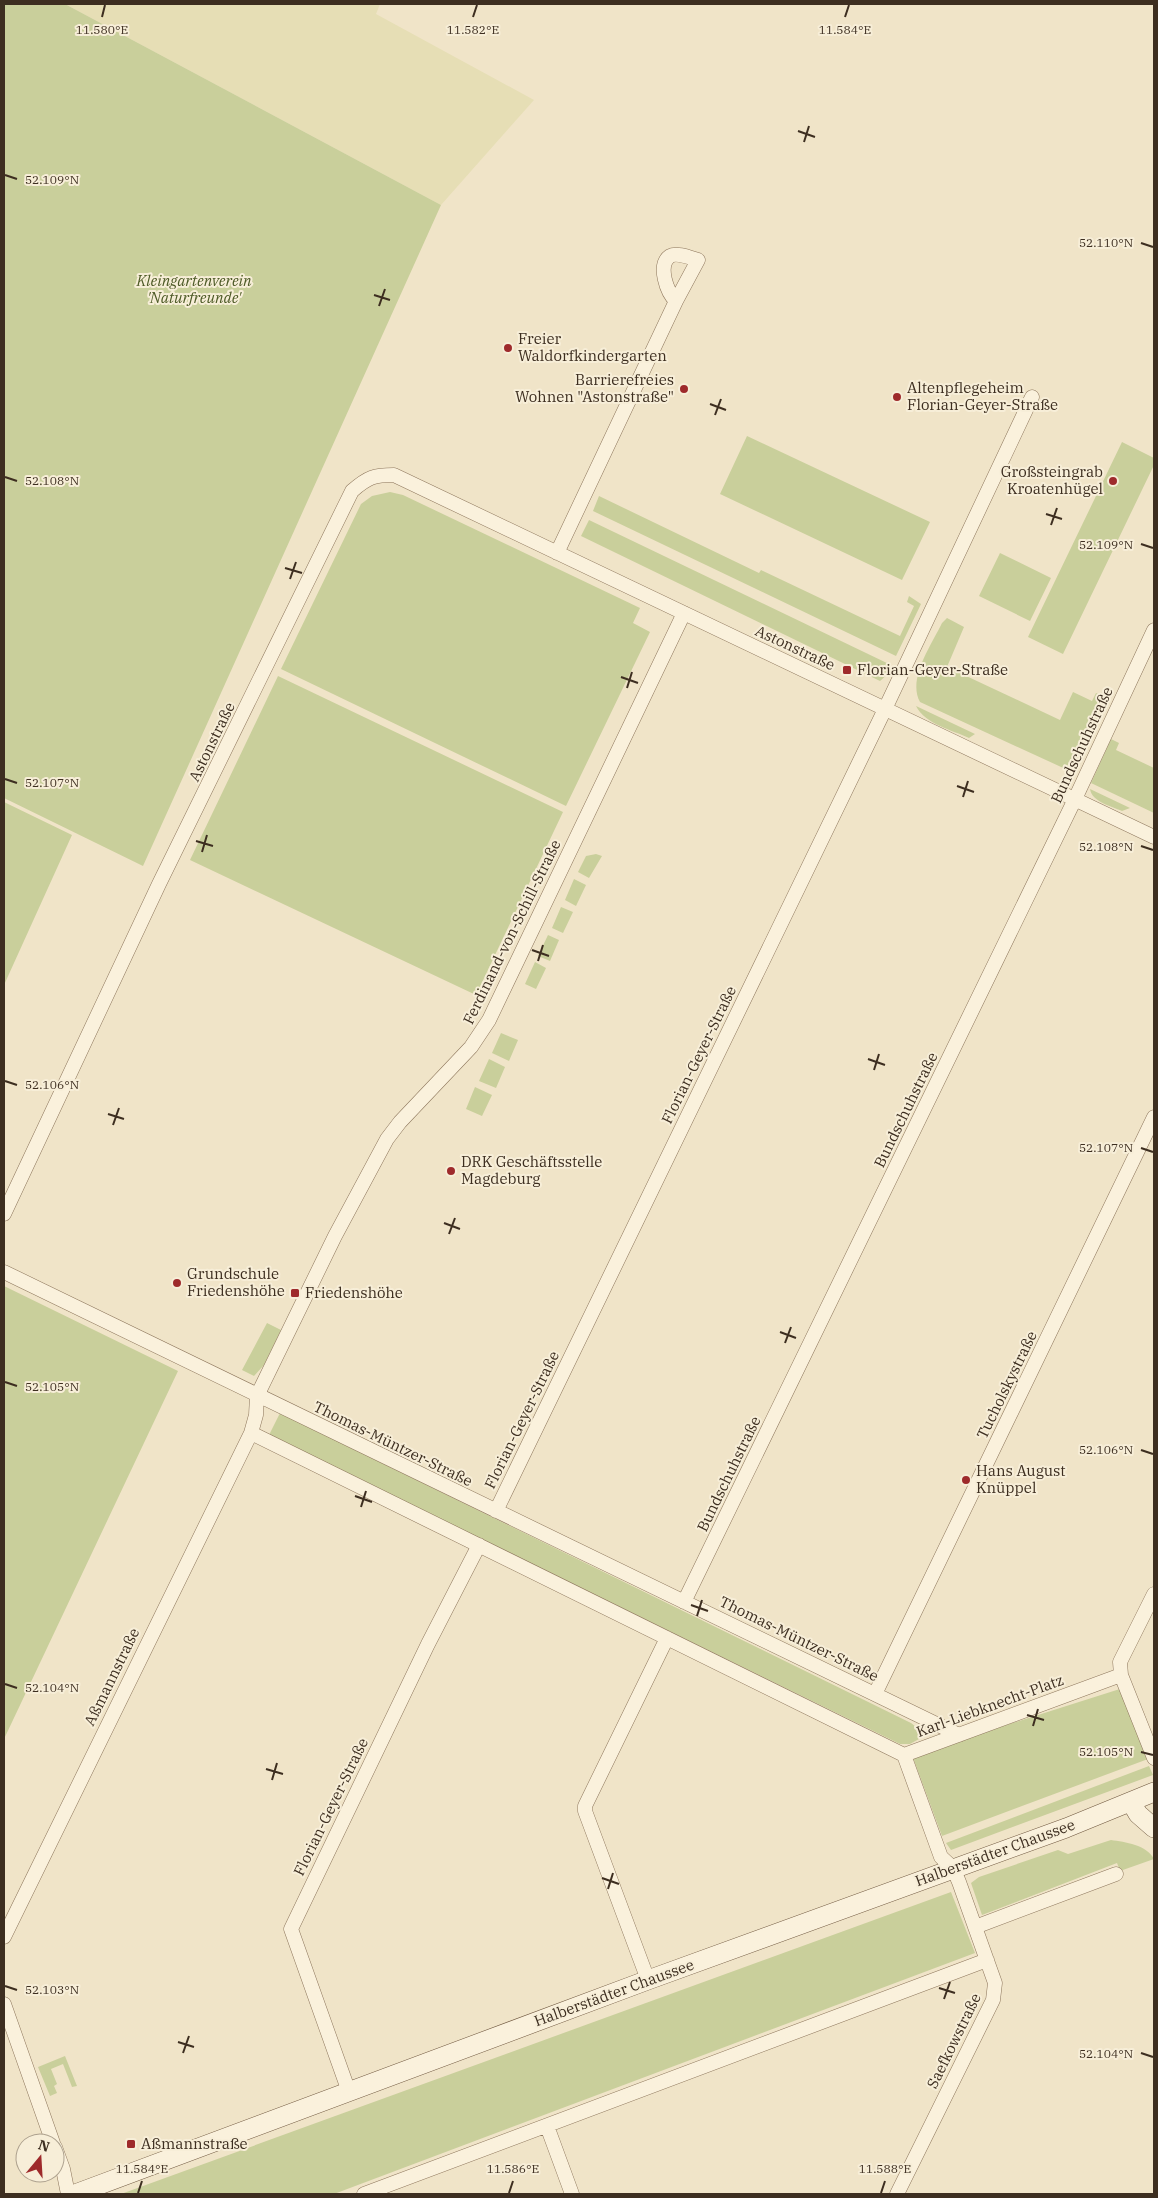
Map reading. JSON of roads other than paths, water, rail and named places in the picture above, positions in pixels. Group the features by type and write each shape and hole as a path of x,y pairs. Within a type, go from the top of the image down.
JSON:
{"main road":[{"name":"Halberstädter Chaussee","path":"75,2194 1154,1792"},
{"path":"1131,1802 1138,1814 1154,1828"}],"street":[{"path":"557,553 676,301"},
{"name":"Florian-Geyer-Straße","path":"496,1511 886,709 1032,397"},
{"name":"Astonstraße","path":"4,1214 159,884 352,491 365,480 378,475 394,475 1154,836"},
{"name":"Ferdinand-von-Schill-Straße","path":"251,1433 256,1415 257,1396 335,1236 387,1139 400,1122 471,1047 489,1020 684,613"},
{"name":"Bundschuhstraße","path":"684,1602 1075,799 1154,630"},
{"name":"Tucholskystraße","path":"875,1694 1154,1117"},
{"name":"Thomas-Müntzer-Straße","path":"4,1272 959,1734"},
{"path":"251,1433 904,1755"},
{"name":"Aßmannstraße","path":"4,1937 251,1433"},
{"name":"Florian-Geyer-Straße","path":"349,2092 291,1929 428,1644 479,1545"},
{"path":"1154,1594 1120,1662 1121,1674 1154,1758"},
{"path":"648,1980 585,1811 585,1806 667,1638"},
{"name":"Karl-Liebknecht-Platz","path":"953,1868 941,1857 904,1755 1121,1674"},
{"name":"Saefkowstraße","path":"896,2194 993,2000 995,1983 953,1868"},
{"path":"975,1927 1116,1874"},
{"path":"364,2194 987,1960"},
{"path":"4,2004 50,2133"},
{"path":"547,2126 572,2194"},
{"path":"65,2179 68,2194"}],"place":[{"name":"Freier Waldorfkindergarten","path":"508,348"},
{"name":"Barrierefreies Wohnen \"Astonstraße\"","path":"684,389"},
{"name":"Altenpflegeheim Florian-Geyer-Straße","path":"897,397"},
{"name":"Großsteingrab Kroatenhügel","path":"1113,481"},
{"name":"Florian-Geyer-Straße","path":"847,670"},
{"name":"DRK Geschäftsstelle Magdeburg","path":"451,1171"},
{"name":"Grundschule Friedenshöhe","path":"177,1283"},
{"name":"Friedenshöhe","path":"295,1293"},
{"name":"Hans August Knüppel","path":"966,1480"},
{"name":"Aßmannstraße","path":"131,2144"}],"park label":[{"name":"Kleingartenverein 'Naturfreunde'","path":"194,290"}]}
